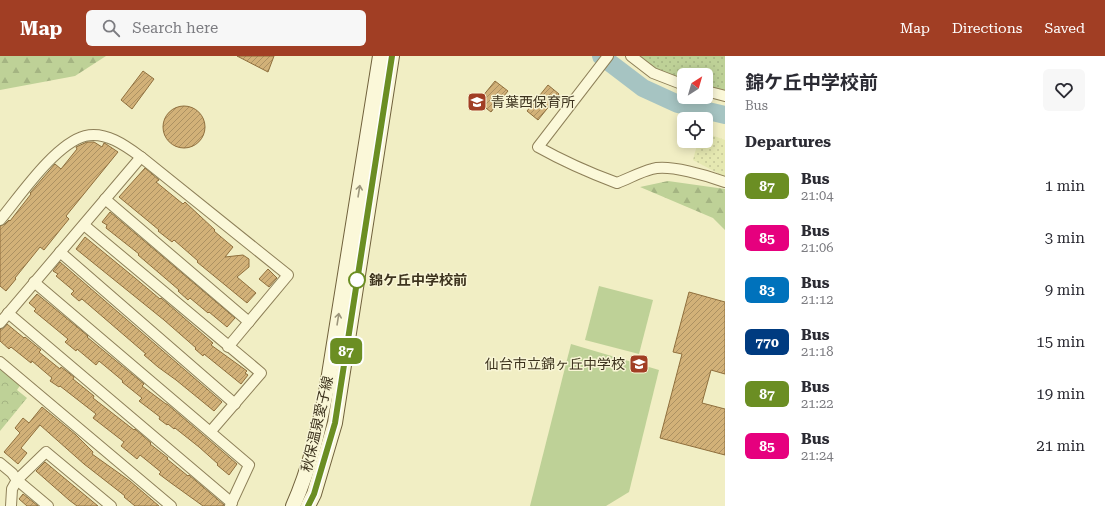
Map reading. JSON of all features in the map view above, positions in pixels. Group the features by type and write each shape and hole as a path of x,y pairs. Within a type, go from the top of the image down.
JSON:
{"main road":[{"name":"秋保温泉愛子線","path":"293,506 303,484 311,458 324,402 380,56"},
{"name":"秋保温泉愛子線","path":"308,506 314,494 335,423 392,56"}],"street":[{"path":"608,56 538,147 600,177 617,183 658,167 679,169 725,182"},
{"path":"631,56 653,73 677,82"},
{"path":"713,93 725,96"},
{"path":"0,220 38,174 58,152 67,145 86,136 97,136 118,142 141,157 288,275 228,347"},
{"path":"0,323 141,157"},
{"path":"105,199 249,322"},
{"path":"84,225 228,347 261,373 212,431"},
{"path":"60,252 235,404"},
{"path":"8,313 231,505 250,465 212,431 34,282"},
{"path":"0,362 171,506"},
{"path":"11,506 12,489 17,480 46,452 111,506"},
{"path":"0,463 12,473 17,480 48,506"}],"green space":[{"path":"0,56 106,56 75,76 0,90"},
{"path":"625,56 725,56 725,101 713,98 713,68 677,68 677,86 648,74"},
{"path":"713,136 725,140 725,177 693,160 696,148 713,148"},
{"path":"668,181 725,189 725,230 713,218 640,187"},
{"path":"599,286 653,300 639,354 585,340"},
{"path":"571,344 659,370 629,492 606,506 530,506"},
{"path":"0,365 21,384 17,390 27,398 0,431"}],"building":[{"path":"237,56 274,56 268,72"},
{"path":"143,71 154,79 132,109 121,100"},
{"path":"495,81 508,91 491,112 478,102"},
{"path":"548,85 559,94 538,120 527,111"},
{"path":"180,106 188,106 199,112 205,123 205,131 199,142 188,148 180,148 169,142 163,131 163,123 169,112"},
{"path":"87,142 94,142 102,147 104,143 118,152 66,216 69,219 44,250 40,247 6,291 0,286 0,226 9,220 10,221 31,194 30,193 55,164 61,169 77,149 76,147"},
{"path":"145,168 159,180 156,182 183,204 185,202 215,230 214,231 233,247 225,257 243,255 249,259 249,267 237,277 256,293 247,303 197,262 198,261 174,240 172,242 119,197"},
{"path":"110,212 235,318 227,327 190,298 188,300 178,291 179,290 138,255 139,254 106,228 107,225 102,222"},
{"path":"85,237 160,299 161,298 213,343 211,345 247,371 245,373 248,375 241,384 204,354 203,356 164,320 76,249"},
{"path":"60,262 222,402 214,411 158,367 144,355 146,354 82,299 79,301 71,294 74,291 56,276 58,274 53,271"},
{"path":"268,269 277,278 269,287 259,279"},
{"path":"689,292 725,302 725,374 711,370 702,403 725,409 725,455 660,438 682,354 673,352"},
{"path":"37,294 144,384 142,386 167,404 237,464 229,475 199,447 175,428 174,429 159,419 160,417 139,401 142,398 99,361 96,365 77,349 76,351 65,342 68,339 34,311 36,309 29,303"},
{"path":"7,324 41,350 39,352 60,369 61,367 74,377 73,379 94,396 93,398 134,430 135,429 151,443 150,444 168,458 167,459 188,476 189,475 224,506 203,506 159,474 161,472 140,455 137,459 121,446 124,442 93,418 96,414 60,386 59,387 50,381 52,378 32,361 31,363 11,347 9,349 0,341 0,330"},
{"path":"42,407 76,435 93,452 92,454 130,481 159,506 135,506 40,425 21,448 27,453 18,464 4,452 20,433 15,428 23,418 29,423"},
{"path":"45,462 98,506 77,506 69,500 36,471"},
{"path":"23,494 38,506 27,506 19,499"}],"waterway":[{"path":"601,56 643,88 678,104 725,115"}],"bus line":[{"name":"87","path":"308,506 314,494 335,423 392,56"}],"place":[{"name":"青葉西保育所","path":"477,102"},
{"name":"錦ケ丘中学校前","path":"357,280"},
{"name":"仙台市立錦ヶ丘中学校","path":"639,364"}]}
